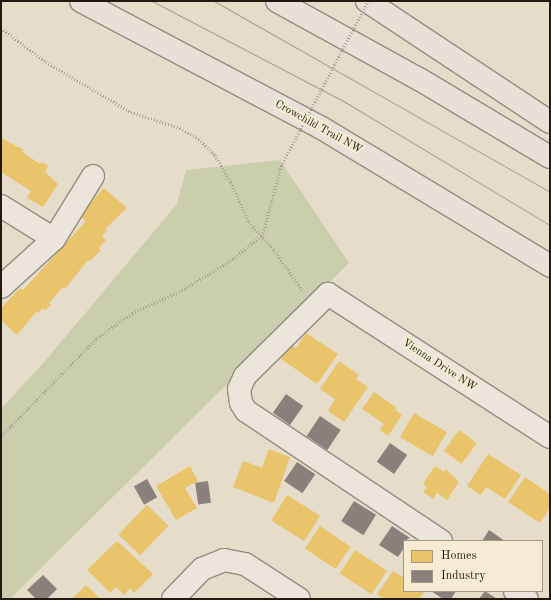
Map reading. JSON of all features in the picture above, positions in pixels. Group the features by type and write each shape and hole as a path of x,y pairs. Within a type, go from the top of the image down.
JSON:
{"highway":[{"name":"Crowchild Trail NW","path":"81,1 320,127 550,266"},
{"path":"277,1 419,79 550,157"},
{"path":"368,1 550,122"}],"street":[{"path":"1,287 54,239 93,176"},
{"path":"1,206 54,239"},
{"path":"323,299 245,376 239,389 241,403 246,411 440,540"},
{"name":"Vienna Drive NW","path":"323,299 550,437"},
{"path":"173,599 202,569 218,562 234,560 257,571 299,599"},
{"path":"516,592 527,599"}],"path":[{"path":"1,436 97,338 132,313 179,292 230,261 262,236 281,166 368,1"},
{"path":"1,28 46,62 131,112 180,128 199,139 214,155 231,182 249,222 262,236 306,295 323,299"}],"green space":[{"path":"280,160 349,263 10,599 1,599 1,409 45,361 177,204 186,170"}],"building: Homes":[{"path":"1,138 24,150 22,152 40,164 42,162 48,166 45,172 58,184 43,207 27,198 31,191 1,172"},
{"path":"104,188 127,208 105,229 107,230 102,236 106,240 99,248 101,250 90,261 88,260 65,289 63,287 49,303 51,305 45,310 43,308 38,313 36,312 17,335 1,320 1,308 20,288 23,290 86,221 79,215"},
{"path":"306,333 338,354 317,384 281,359 290,344 296,348"},
{"path":"339,361 359,375 356,379 368,387 344,422 328,411 335,399 320,389"},
{"path":"374,392 397,408 395,410 402,415 388,436 380,430 384,424 362,409"},
{"path":"414,413 447,432 433,456 400,437"},
{"path":"459,430 477,443 462,464 444,451"},
{"path":"269,449 290,457 274,503 233,487 243,461 262,468"},
{"path":"488,454 521,475 505,499 486,487 481,495 467,486"},
{"path":"190,466 198,481 185,488 197,508 176,520 156,486"},
{"path":"435,466 444,472 446,469 459,482 447,500 437,493 433,499 423,492 427,487 423,484"},
{"path":"525,477 550,494 550,508 540,523 508,502"},
{"path":"287,495 320,516 304,541 271,520"},
{"path":"147,505 169,526 140,555 119,534"},
{"path":"320,526 351,547 336,569 305,548"},
{"path":"117,541 153,574 134,593 130,588 124,595 116,587 110,593 87,570"},
{"path":"355,550 387,571 372,594 340,573"},
{"path":"393,571 403,577 403,592 424,592 419,599 384,599 377,594"},
{"path":"86,585 100,599 72,599"}],"building: Industry":[{"path":"286,394 303,406 290,425 273,413"},
{"path":"320,416 341,430 327,450 307,436"},
{"path":"390,443 407,455 394,474 377,462"},
{"path":"297,462 315,474 302,493 284,481"},
{"path":"147,479 157,497 144,505 134,486"},
{"path":"208,481 211,503 198,505 195,483"},
{"path":"354,501 376,515 363,535 341,521"},
{"path":"392,526 410,538 403,540 403,550 398,557 379,545"},
{"path":"489,530 504,540 483,540"},
{"path":"43,575 57,589 47,599 36,599 27,590"},
{"path":"432,592 455,592 451,599 443,599"},
{"path":"484,592 486,592 497,599 479,599"}],"tram line":[{"path":"152,1 345,102 550,225"},
{"path":"214,1 550,192"}]}
